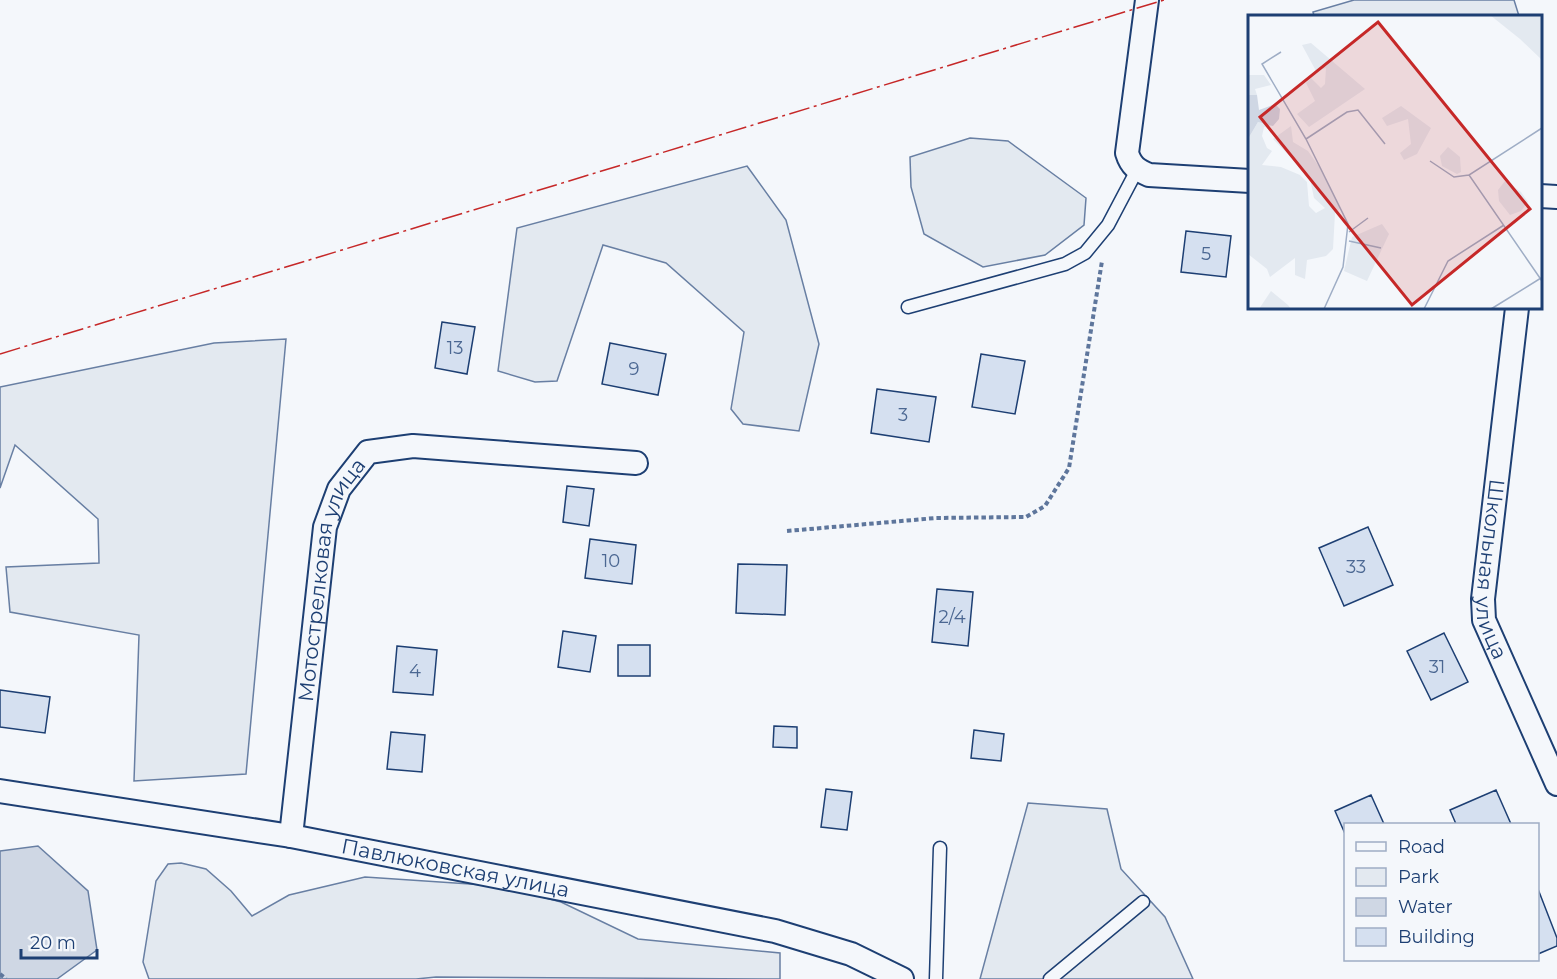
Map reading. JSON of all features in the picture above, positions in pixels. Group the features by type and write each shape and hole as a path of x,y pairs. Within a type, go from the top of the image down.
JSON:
{"street":[{"path":"1147,0 1132,161 1149,175 1248,181"},
{"path":"1542,196 1557,197"},
{"name":"Школьная улица","path":"1517,309 1483,599 1484,620 1557,784"},
{"name":"Мотострелковая улица","path":"291,836 325,527 339,489 368,452 413,446 636,464"},
{"name":"Павлюковская улица","path":"0,791 291,836 775,931 851,954 902,979"}],"lane":[{"path":"908,307 1065,264 1085,253 1108,225 1132,161"},
{"path":"936,979 940,848"},
{"path":"1050,979 1143,902"}],"path":[{"path":"787,531 936,518 1026,517 1045,506 1070,468 1108,225"},
{"path":"0,974 6,979"}],"green space":[{"path":"1354,0 1514,0 1519,15 1314,15 1313,12"},
{"path":"970,138 1008,141 1086,198 1084,225 1045,255 983,267 924,234 911,187 910,157"},
{"path":"747,166 786,220 819,344 799,431 743,424 731,409 744,332 666,263 603,245 557,381 535,382 498,371 517,228"},
{"path":"286,339 246,774 134,781 139,635 10,612 6,567 99,563 98,519 15,445 0,488 0,387 214,343"},
{"path":"1028,803 1107,809 1121,869 1165,917 1193,979 980,979"},
{"path":"181,863 206,869 231,891 252,916 289,895 365,877 500,886 561,902 638,939 780,953 780,979 436,977 416,979 149,979 143,962 156,881 168,864"}],"water":[{"path":"38,846 88,891 97,950 57,979 0,979 0,851"}],"building":[{"path":"1186,231 1231,236 1226,277 1181,272"},
{"path":"442,322 475,327 467,374 435,368"},
{"path":"610,343 666,354 658,395 602,384"},
{"path":"981,354 1025,361 1015,414 972,407"},
{"path":"877,389 936,397 929,442 871,433"},
{"path":"567,486 594,489 589,526 563,522"},
{"path":"1368,527 1393,585 1344,606 1319,548"},
{"path":"590,539 636,545 632,584 585,578"},
{"path":"738,564 787,565 785,615 736,613"},
{"path":"937,589 973,592 968,646 932,642"},
{"path":"563,631 596,636 590,672 558,667"},
{"path":"1444,633 1468,682 1431,700 1407,651"},
{"path":"618,645 650,645 650,676 618,676"},
{"path":"397,646 437,650 433,695 393,692"},
{"path":"0,690 50,697 45,733 0,727"},
{"path":"774,726 797,727 797,748 773,747"},
{"path":"974,730 1004,734 1001,761 971,758"},
{"path":"391,732 425,735 422,772 387,769"},
{"path":"826,789 852,792 847,830 821,827"},
{"path":"1496,790 1511,823 1456,823 1450,810"},
{"path":"1371,795 1384,823 1344,823 1344,831 1335,811"},
{"path":"1539,892 1557,938 1557,946 1539,954"}],"power":[{"path":"0,354 1164,0"}]}
